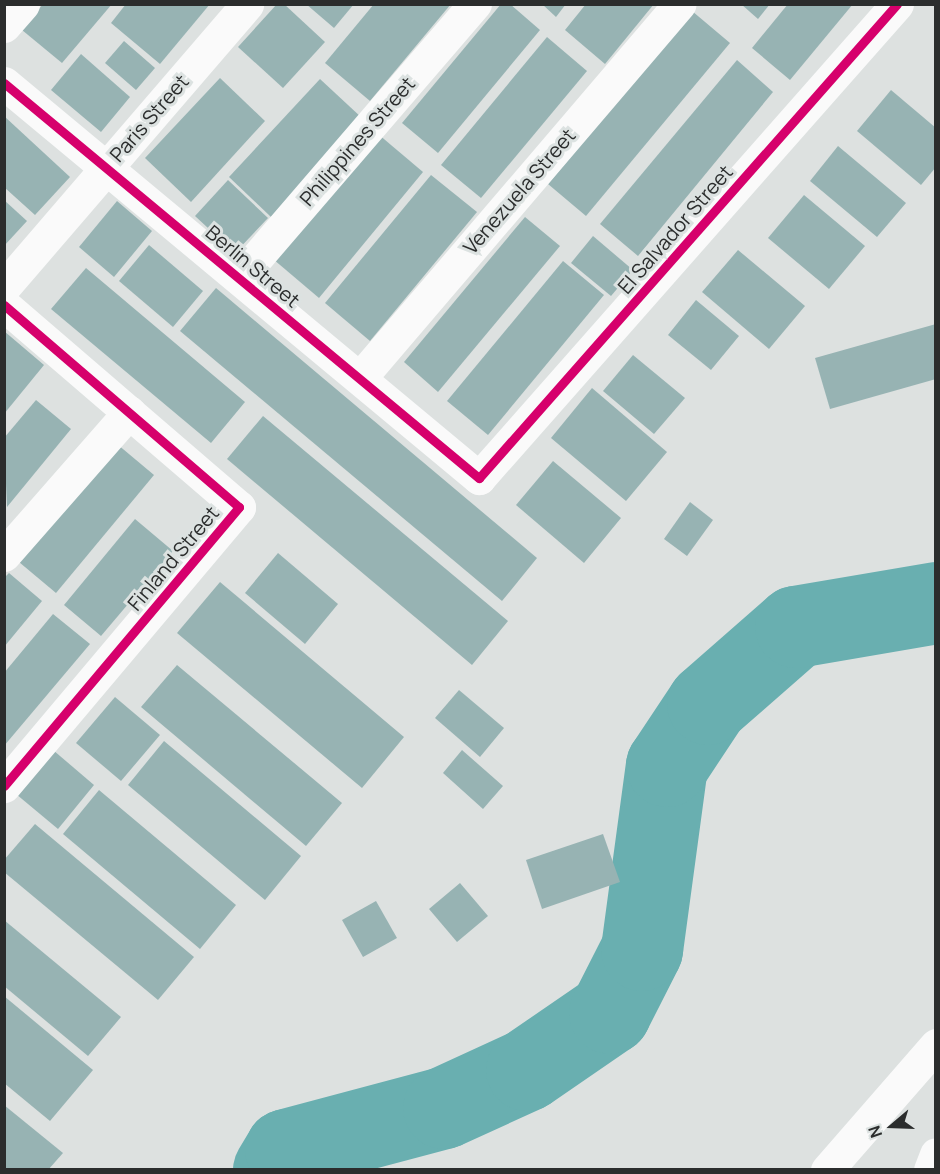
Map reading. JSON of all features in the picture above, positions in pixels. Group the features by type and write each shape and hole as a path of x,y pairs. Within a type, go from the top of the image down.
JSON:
{"street":[{"path":"4,26 23,4"},
{"name":"Paris Street","path":"4,287 248,4"},
{"name":"Philippines Street","path":"239,278 475,4"},
{"name":"Venezuela Street","path":"360,378 679,4"},
{"name":"El Salvador Street","path":"479,478 897,4"},
{"name":"Berlin Street","path":"4,83 479,478"},
{"name":"Finland Street","path":"4,305 239,507 4,786"},
{"path":"4,555 129,412"},
{"path":"827,1170 936,1045"},
{"path":"930,1170 936,1154"}],"building":[{"path":"43,4 112,4 62,63 22,30"},
{"path":"126,4 210,4 160,64 111,23"},
{"path":"277,4 284,4 325,42 283,88 238,47"},
{"path":"306,4 354,4 334,28"},
{"path":"374,4 451,4 370,101 325,63"},
{"path":"501,4 510,4 540,30 438,153 402,123"},
{"path":"542,4 566,4 556,17"},
{"path":"586,4 654,4 605,64 565,30"},
{"path":"741,4 770,4 758,19"},
{"path":"788,4 853,4 790,80 752,48"},
{"path":"692,11 730,43 586,216 548,184"},
{"path":"547,37 587,71 481,198 441,165"},
{"path":"124,41 155,68 136,90 105,63"},
{"path":"81,54 130,97 101,132 51,90"},
{"path":"737,60 773,92 638,256 600,224"},
{"path":"220,78 265,121 191,202 145,158"},
{"path":"320,79 362,118 271,217 229,177"},
{"path":"891,90 936,128 936,167 921,185 857,131"},
{"path":"4,116 70,177 35,215 4,187"},
{"path":"378,134 423,172 319,298 273,259"},
{"path":"838,146 906,203 877,237 810,181"},
{"path":"431,175 477,212 370,341 325,303"},
{"path":"228,180 268,218 235,253 195,216"},
{"path":"804,195 865,246 829,289 768,238"},
{"path":"4,200 27,221 4,246"},
{"path":"117,201 152,231 114,277 79,247"},
{"path":"525,217 560,246 438,392 404,362"},
{"path":"593,236 633,270 611,296 571,263"},
{"path":"149,245 203,291 173,327 119,281"},
{"path":"738,250 805,306 769,349 702,292"},
{"path":"563,261 604,295 488,435 447,401"},
{"path":"86,268 245,402 211,443 51,309"},
{"path":"216,288 537,558 502,601 180,331"},
{"path":"696,300 739,336 711,370 668,335"},
{"path":"936,324 936,379 830,409 815,358"},
{"path":"4,331 44,365 4,414"},
{"path":"633,355 685,398 654,434 603,391"},
{"path":"592,388 667,452 626,501 551,438"},
{"path":"36,400 71,429 7,507 4,438"},
{"path":"263,416 508,621 472,665 227,459"},
{"path":"117,444 154,475 56,593 19,562"},
{"path":"553,461 621,518 584,563 516,505"},
{"path":"690,502 713,520 687,556 664,539"},
{"path":"135,519 173,551 101,636 64,605"},
{"path":"278,553 338,604 305,644 245,593"},
{"path":"9,573 42,601 4,647 4,578"},
{"path":"220,582 404,737 362,788 177,633"},
{"path":"53,614 90,644 4,746 4,673"},
{"path":"177,665 342,803 306,846 141,707"},
{"path":"459,690 504,728 480,757 435,718"},
{"path":"115,697 160,735 121,781 76,743"},
{"path":"164,741 301,856 265,900 128,785"},
{"path":"53,750 94,785 58,829 16,794"},
{"path":"462,750 503,786 483,809 443,773"},
{"path":"99,790 236,905 200,949 63,834"},
{"path":"35,824 194,957 158,1000 4,872 4,860"},
{"path":"603,834 620,882 542,909 526,860"},
{"path":"460,883 488,916 457,942 429,909"},
{"path":"376,901 397,938 363,957 342,920"},
{"path":"4,920 121,1017 88,1056 4,986"},
{"path":"4,996 93,1070 50,1121 4,1083"},
{"path":"4,1105 63,1153 48,1170 4,1170"}],"waterway":[{"path":"274,1170 286,1150 444,1108 527,1070 610,1013 642,950 667,766 708,704 796,627 936,603"}],"cycle path":[{"path":"4,83 479,478 897,4"},
{"path":"4,305 239,507 4,786"}]}
